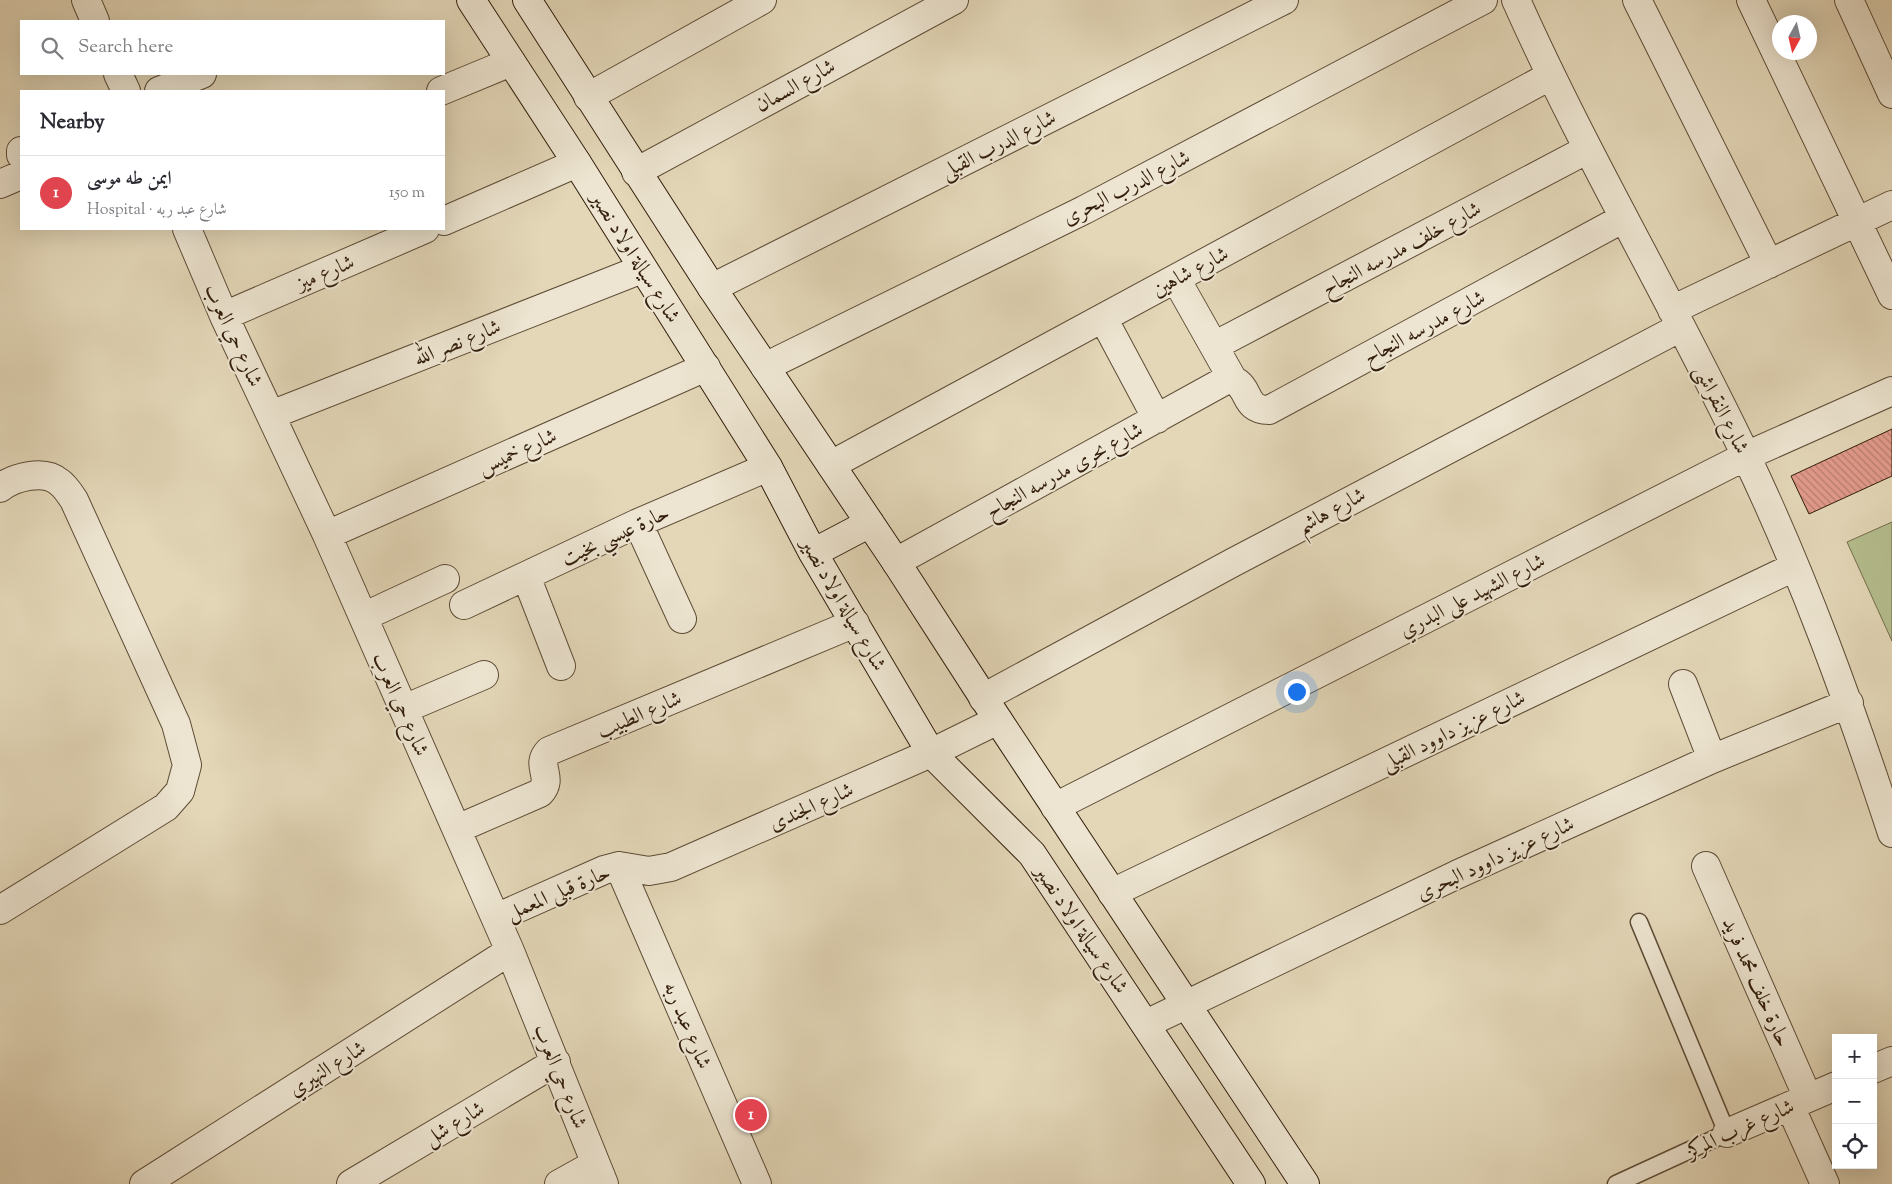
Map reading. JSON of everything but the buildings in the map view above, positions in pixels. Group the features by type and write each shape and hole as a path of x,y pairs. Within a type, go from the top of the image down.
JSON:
{"street":[{"name":"شارع سيالة اولاد نصير","path":"471,0 577,163 768,466 813,553 931,753 1032,854 1251,1184"},
{"name":"شارع سيالة اولاد نصير","path":"527,0 712,288 896,562 1055,807 1305,1184"},
{"path":"588,97 762,0"},
{"name":"شارع السمان","path":"636,172 954,0"},
{"name":"شارع الدرب القبلى","path":"712,288 1284,0"},
{"name":"شارع الدرب البحرى","path":"765,367 1084,210 1483,0"},
{"name":"شارع النقراشى","path":"1516,0 1550,76 1746,456 1794,567 1849,703 1892,833"},
{"path":"1637,0 1769,264"},
{"path":"1751,0 1892,295"},
{"path":"1849,0 1892,94"},
{"path":"443,90 511,62"},
{"path":"118,75 126,90"},
{"path":"162,90 199,75"},
{"name":"شارع شاهين","path":"831,465 1550,76"},
{"name":"شارع خلف مدرسه النجاح","path":"1214,346 1588,149"},
{"path":"445,221 577,163"},
{"path":"0,184 20,175"},
{"name":"شارع هاشم","path":"991,709 1232,563 1676,319 1769,264 1892,205"},
{"name":"شارع مدرسه النجاح","path":"1233,380 1241,386 1250,404 1256,408 1269,410 1275,408 1624,218"},
{"name":"شارع حي العرب","path":"187,230 224,316 327,535 496,918 556,1062 599,1174"},
{"name":"شارع ميز","path":"224,316 423,230"},
{"name":"شارع نصر الله","path":"271,415 642,268"},
{"path":"1176,278 1233,380"},
{"path":"1103,318 1157,419"},
{"name":"شارع خميس","path":"327,535 706,367"},
{"name":"شارع بحرى مدرسه النجاح","path":"896,562 1226,380 1233,380"},
{"name":"شارع الشهيد على البدري","path":"1055,807 1746,456 1892,391"},
{"name":"حارة عيسي بخيت","path":"464,605 638,523 768,466"},
{"path":"0,488 7,482 38,474 58,480 74,500 176,724 187,765 180,791 166,807 0,910"},
{"path":"638,523 682,619"},
{"path":"813,553 870,523"},
{"name":"شارع عزيز داوود القبلى","path":"1112,893 1794,567"},
{"path":"526,576 561,666"},
{"path":"363,618 445,579"},
{"name":"شارع الطبيب","path":"457,829 540,794 546,784 547,778 543,765 545,756 549,752 854,623"},
{"path":"404,709 484,675"},
{"path":"1683,684 1712,759"},
{"name":"شارع عزيز داوود البحرى","path":"1146,1024 1456,875 1712,759 1849,703"},
{"name":"شارع الجندى","path":"619,866 649,871 671,867 931,753 991,709"},
{"name":"حارة قبلى المعمل","path":"496,918 604,870 619,866"},
{"name":"شارع عبد ربه","path":"619,866 757,1184"},
{"name":"حارة خلف محمد فريد","path":"1706,866 1799,1102 1825,1184"},
{"name":"شارع النهيري","path":"144,1184 510,951"},
{"path":"1877,1067 1892,1061"},
{"name":"شارع شل","path":"351,1184 556,1062"},
{"name":"شارع غرب المركز","path":"1727,1133 1832,1088"},
{"path":"559,1184 599,1174"}],"lane":[{"path":"1639,922 1727,1133"},
{"name":"شارع غرب المركز","path":"1616,1184 1727,1133"}],"green space":[{"path":"1892,522 1892,641 1847,542"}],"place":[{"name":"ايمن طه موسى","path":"751,1115"}]}
